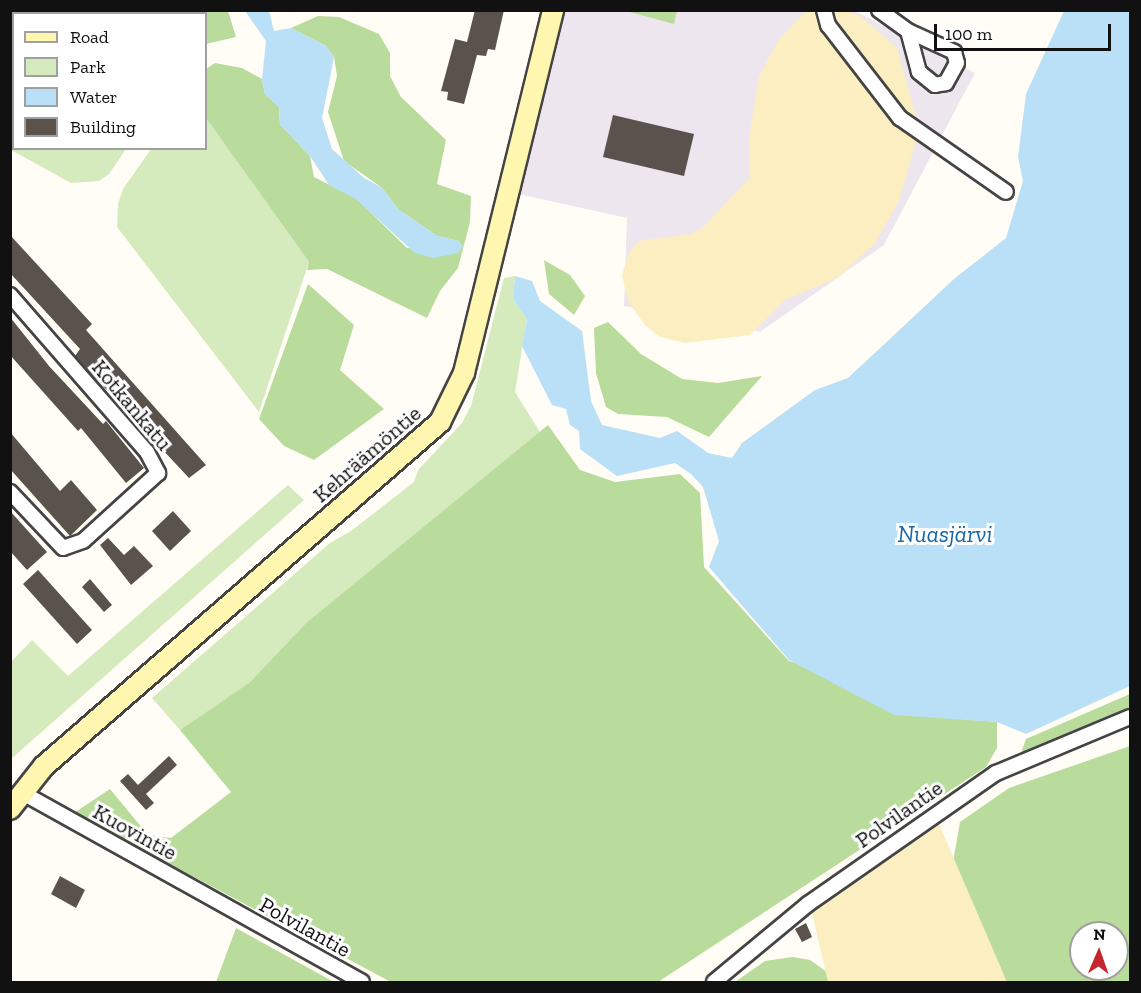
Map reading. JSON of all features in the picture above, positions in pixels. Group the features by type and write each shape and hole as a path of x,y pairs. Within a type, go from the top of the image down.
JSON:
{"street":[{"name":"Kehräämöntie","path":"10,809 44,765 440,422 464,374 553,10"},
{"path":"824,10 828,25 900,118 1006,192"},
{"path":"879,10 908,31 945,45 954,52 957,63 946,83 935,85 919,72 908,31"},
{"name":"Kotkankatu","path":"10,295 147,452 157,465 158,473 83,541 63,548 10,492"},
{"name":"Polvilantie","path":"714,982 755,952 808,904 996,773 1131,717"},
{"name":"Kuovintie","path":"21,792 228,908"},
{"name":"Polvilantie","path":"228,908 362,982"}],"shaded area":[{"path":"545,11 855,11 975,73 884,245 760,332 624,306 627,218 500,190"}],"green space":[{"path":"677,10 674,24 626,11"},
{"path":"10,11 22,12 12,12 12,150 125,150 109,174 99,181 71,183 11,150"},
{"path":"228,11 236,37 207,44 207,12 41,12"},
{"path":"318,16 339,17 379,34 390,53 390,76 401,97 446,140 437,184 471,196 470,222 458,268 440,291 427,318 327,269 307,270 309,262 207,119 207,68 215,63 242,68 262,79 265,94 279,107 280,124 310,156 314,177 357,199 407,248 459,241 437,236 398,209 381,187 344,161 328,112 337,76 334,57 326,46 291,28"},
{"path":"207,119 309,262 259,412 117,227 118,204 123,189 150,150 207,150"},
{"path":"544,260 570,275 585,296 574,315 549,294"},
{"path":"515,276 513,299 527,318 515,392 540,432 306,623 250,682 180,730 152,698 330,543 351,531 414,482 418,470 462,423 471,406 504,278"},
{"path":"308,284 354,325 340,370 384,409 314,460 284,446 259,419"},
{"path":"608,322 641,354 682,379 718,383 762,376 709,437 667,417 618,414 606,407 596,373 594,328"},
{"path":"548,425 580,470 615,482 680,474 700,493 704,567 789,661 950,718 997,722 997,748 986,767 658,982 391,982 74,813 110,789 148,835 171,838 231,792 180,730 250,682 306,623"},
{"path":"288,485 304,500 11,759 11,662 32,640 68,676"},
{"path":"1130,694 1130,709 1021,753 1026,739"},
{"path":"1130,746 1130,982 1000,982 952,868 960,822 1009,788"},
{"path":"236,928 334,982 216,982"},
{"path":"793,957 810,960 827,972 833,982 735,982 765,961"}],"sand":[{"path":"806,11 848,11 863,18 897,48 915,113 917,137 899,201 875,243 839,277 785,300 750,335 685,343 660,337 645,325 628,301 622,275 629,253 638,241 691,234 702,228 749,179 749,139 759,76 779,39"},
{"path":"939,824 1007,982 828,982 812,913"}],"water":[{"path":"245,11 269,11 274,31 291,28 326,46 334,57 322,118 332,149 364,178 381,187 398,209 437,236 459,241 463,246 458,253 433,258 415,253 356,199 329,185 310,156 280,124 279,107 265,94 262,79 266,41"},
{"name":"Nuasjärvi","path":"1064,11 1130,11 1130,686 1026,734 997,722 894,715 789,660 709,567 719,541 703,487 691,474 675,463 617,476 580,449 579,431 570,425 566,409 552,405 522,346 527,319 513,299 515,276 532,281 540,301 582,331 591,401 602,425 660,438 677,431 708,453 732,458 742,443 815,390 848,378 954,279 1006,238 1023,181 1018,157 1026,94"}],"building":[{"path":"475,10 504,10 495,50 488,49 486,56 477,55 464,104 447,100 448,92 441,91 455,39 467,42"},
{"path":"613,115 694,134 684,176 603,157"},
{"path":"10,235 92,324 86,330 206,465 189,478 75,356 80,349 10,273"},
{"path":"10,317 49,366 103,424 106,421 144,468 126,483 81,428 78,431 10,355"},
{"path":"10,432 60,491 71,480 97,510 70,536 10,469"},
{"path":"10,511 47,552 27,570 10,551"},
{"path":"173,511 191,531 170,551 152,531"},
{"path":"108,538 124,555 134,546 153,566 131,585 100,545"},
{"path":"38,570 92,630 77,644 23,584"},
{"path":"90,579 112,605 104,612 82,587"},
{"path":"169,756 177,765 146,794 154,803 146,810 120,781 128,774 138,785"},
{"path":"60,876 85,890 76,908 51,894"},
{"path":"806,923 812,937 802,942 795,929"}]}
